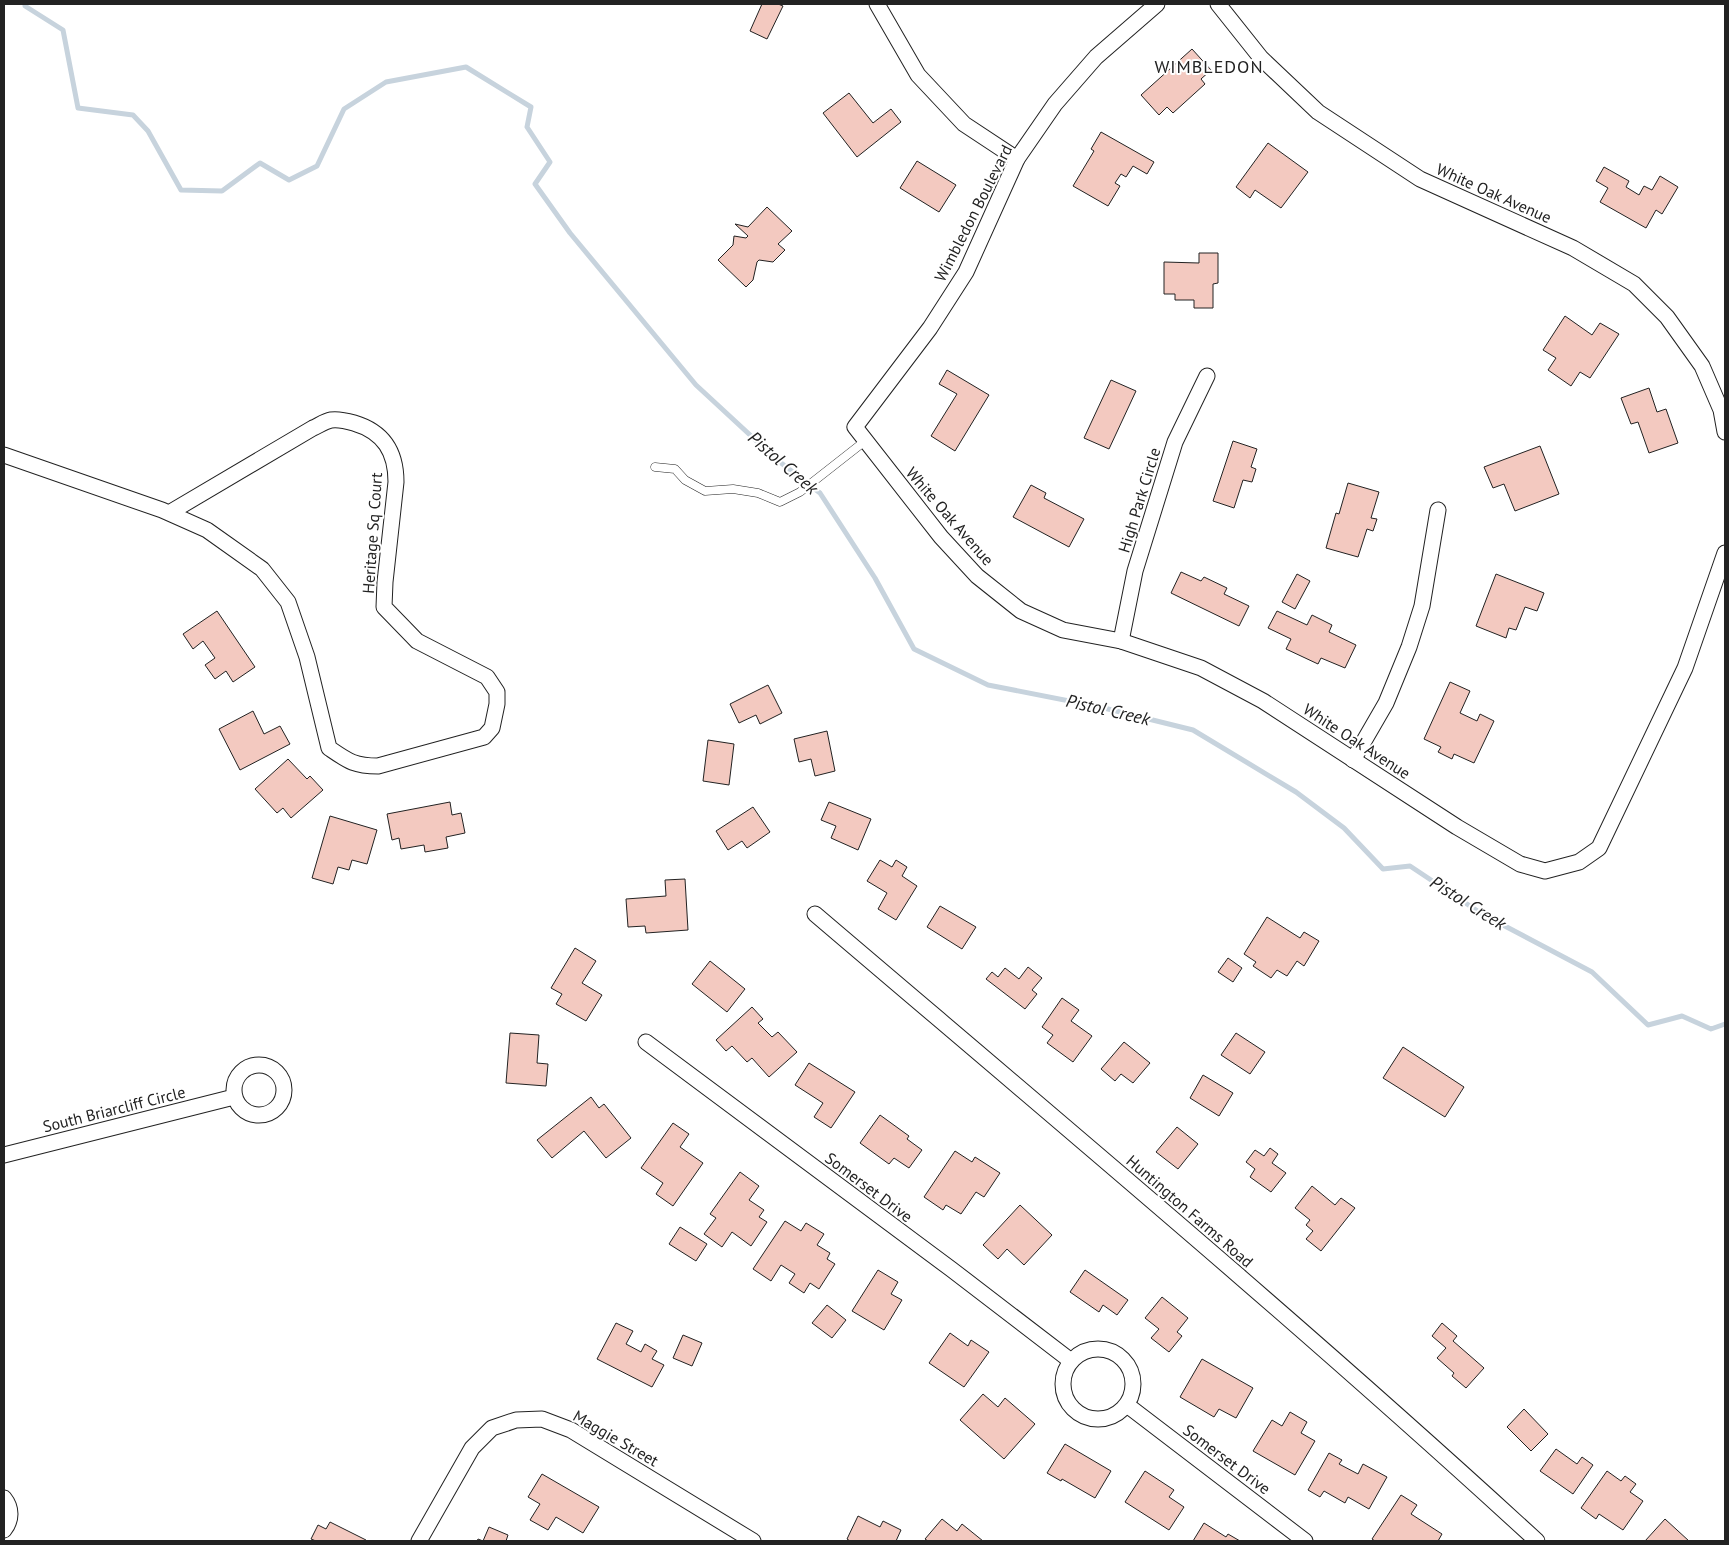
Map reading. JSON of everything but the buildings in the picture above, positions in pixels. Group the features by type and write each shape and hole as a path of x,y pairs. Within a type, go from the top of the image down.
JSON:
{"street":[{"path":"877,4 918,76 964,124 1017,159"},
{"name":"Wimbledon Boulevard","path":"855,428 930,328 966,272 1017,159 1055,104 1096,57 1157,4"},
{"name":"White Oak Avenue","path":"1218,4 1261,58 1318,112 1420,179 1572,248 1634,284 1667,318 1702,366 1721,410 1725,432"},
{"name":"High Park Circle","path":"1121,641 1135,571 1175,442 1207,376"},
{"name":"Heritage Sq Court","path":"4,455 169,513 207,530 262,569 288,602 307,657 329,748 351,763 378,766 484,737 492,728 495,719 497,692 487,677 417,641 384,607 396,469 386,442 379,435 362,425 345,420 330,420 312,428 169,513"},
{"name":"White Oak Avenue","path":"855,428 941,536 965,563 977,576 1021,610 1063,630 1121,641 1201,668 1263,701 1457,827 1520,864 1545,871 1579,862 1599,848 1685,668 1725,553"},
{"path":"1353,760 1386,703 1409,647 1422,606 1438,510"},
{"name":"Huntington Farms Road","path":"815,914 1185,1229 1435,1448 1537,1541"},
{"name":"Somerset Drive","path":"646,1042 951,1269 1071,1361"},
{"name":"South Briarcliff Circle","path":"4,1156 234,1097"},
{"path":"1104,1349 1120,1356 1131,1370 1134,1388 1127,1405 1112,1417 1094,1419 1076,1412 1065,1397 1063,1378 1071,1361 1086,1351 1104,1349"},
{"name":"Somerset Drive","path":"1127,1405 1305,1541"},
{"name":"Maggie Street","path":"419,1541 472,1448 492,1428 516,1420 542,1419 571,1430 753,1541"},
{"path":"4,1498 10,1508 10,1517 4,1530"}],"lane":[{"path":"656,467 675,469 685,480 705,491 733,489 758,493 780,502 800,492 865,441"}],"waterway":[{"name":"Pistol Creek","path":"25,4 25,6 63,30 78,108 133,115 148,131 181,190 222,191 260,163 289,180 317,166 344,109 386,82 466,67 531,107 527,127 550,162 535,184 570,233 696,385 776,459 820,493 875,578 914,649 988,685 1100,707 1193,730 1296,792 1344,828 1383,869 1410,866 1482,914 1592,972 1648,1025 1682,1016 1711,1029 1725,1024"}],"district":[{"name":"WIMBLEDON","path":"1209,67"}]}
